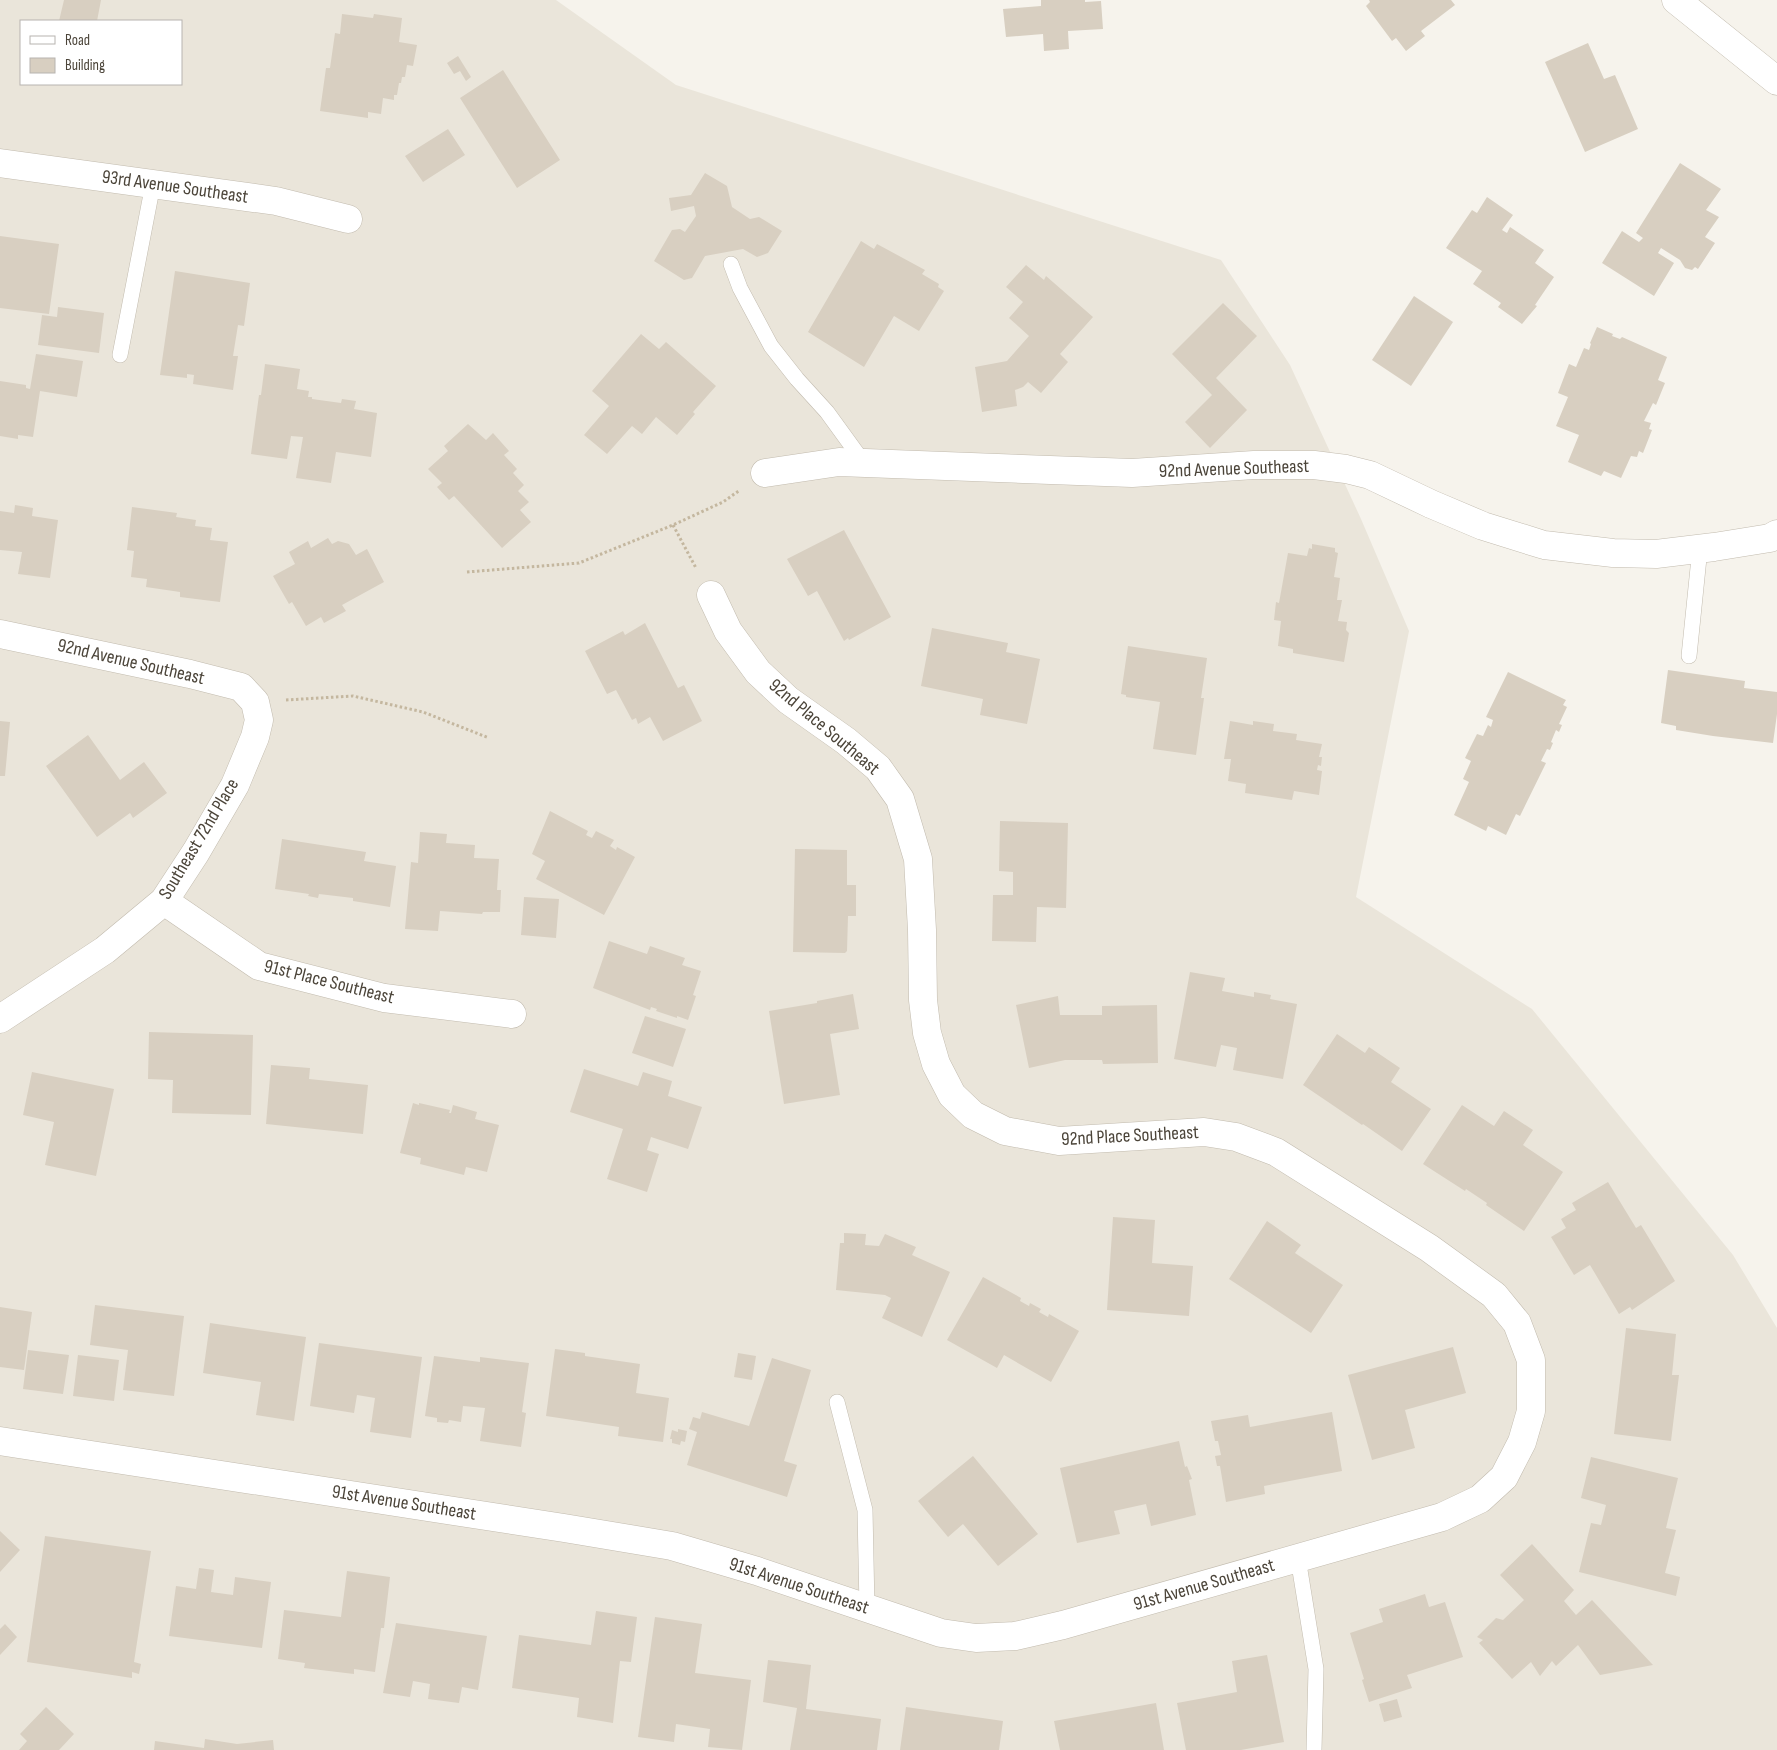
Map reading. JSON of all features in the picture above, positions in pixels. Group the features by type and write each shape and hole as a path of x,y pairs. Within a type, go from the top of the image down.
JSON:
{"street":[{"path":"1676,0 1777,81"},
{"name":"93rd Avenue Southeast","path":"0,163 276,201 348,219"},
{"name":"92nd Avenue Southeast","path":"765,473 839,462 1132,473 1254,465 1314,465 1346,469 1370,475 1483,526 1544,545 1613,554 1656,554 1770,538 1777,534"},
{"name":"92nd Place Southeast","path":"711,595 728,632 758,672 788,700 846,741 878,768 900,799 918,858 923,1000 927,1033 936,1064 952,1095 973,1115 1005,1131 1059,1141 1204,1132 1236,1136 1276,1152 1428,1248 1494,1295 1517,1323 1530,1360 1531,1411"},
{"name":"92nd Avenue Southeast","path":"0,634 190,674 241,687 255,702"},
{"name":"Southeast 72nd Place","path":"0,1019 105,950 164,902 235,785 255,737 259,720 255,702"},
{"name":"91st Place Southeast","path":"164,902 259,966 384,998 512,1014"},
{"name":"91st Avenue Southeast","path":"0,1441 672,1546 757,1571 941,1633 976,1638 1014,1636 1063,1625 1442,1517 1480,1499 1504,1477 1522,1442 1531,1411"}],"lane":[{"path":"120,355 154,184"},
{"path":"731,264 740,288 771,346 796,379 826,412 864,463"},
{"path":"1689,656 1700,548"},
{"path":"837,1402 865,1510 867,1608"},
{"path":"1298,1558 1316,1669 1314,1750"}],"path":[{"path":"467,572 579,563 673,525 723,502 765,473"},
{"path":"673,525 711,595"},
{"path":"255,702 353,696 423,712 489,738"}],"shaded area":[{"path":"0,0 556,0 676,85 1221,260 1290,365 1361,519 1409,631 1356,897 1532,1009 1733,1255 1777,1328 1777,1750 0,1750"}],"building":[{"path":"64,0 101,0 97,20 59,20"},
{"path":"1041,0 1101,1 1103,29 1068,31 1069,49 1044,51 1043,34 1006,37 1003,9 1041,6"},
{"path":"1369,0 1451,0 1455,5 1421,31 1425,36 1406,51 1396,38 1392,41 1366,6 1370,2"},
{"path":"342,14 373,18 374,14 402,18 399,42 417,45 413,66 407,65 405,77 402,77 401,83 399,83 394,100 383,98 381,114 368,112 368,118 320,111 326,68 330,68 335,33 340,34"},
{"path":"1588,43 1604,79 1615,75 1638,129 1585,152 1545,62"},
{"path":"458,56 471,77 466,81 460,71 454,74 447,63"},
{"path":"503,70 560,160 517,188 460,98"},
{"path":"448,129 465,155 423,182 405,156"},
{"path":"1680,163 1721,189 1706,210 1719,217 1705,237 1715,243 1698,269 1695,267 1692,270 1685,268 1680,260 1661,248 1658,253 1674,263 1654,296 1602,263 1622,231 1639,242 1643,238 1636,233"},
{"path":"705,173 727,186 732,207 750,219 759,217 782,231 768,253 757,257 743,249 705,256 692,278 684,280 654,261 672,230 680,229 685,232 696,216 694,206 671,211 669,198 691,195"},
{"path":"1487,197 1513,215 1502,230 1507,233 1510,227 1544,250 1535,263 1554,277 1535,305 1537,306 1522,324 1498,307 1501,303 1473,284 1482,271 1446,248 1472,210 1477,213"},
{"path":"0,236 59,244 49,314 0,308"},
{"path":"861,241 874,249 877,244 925,270 922,274 939,284 938,287 944,291 919,331 894,316 864,367 808,332"},
{"path":"1026,265 1044,280 1046,276 1093,317 1060,354 1068,362 1041,393 1028,382 1023,387 1015,390 1017,406 982,412 975,367 1007,361 1029,336 1009,318 1023,302 1006,287"},
{"path":"175,271 250,283 244,326 238,325 233,356 238,356 233,390 193,384 194,375 187,374 187,378 160,375"},
{"path":"1414,296 1453,322 1411,386 1372,360"},
{"path":"1223,303 1257,336 1216,378 1247,410 1210,448 1185,422 1212,395 1172,354"},
{"path":"58,307 104,313 99,353 38,345 42,315 57,317"},
{"path":"1597,327 1613,334 1612,336 1620,339 1622,337 1667,357 1658,380 1665,383 1656,405 1653,403 1644,421 1651,423 1649,429 1652,430 1643,453 1639,451 1637,457 1631,456 1621,478 1604,471 1601,476 1568,462 1579,435 1556,426 1568,397 1558,393 1569,364 1576,367 1584,348 1589,350"},
{"path":"641,334 659,349 666,342 716,386 693,412 695,414 677,435 656,417 642,434 632,426 607,454 584,435 609,406 592,391"},
{"path":"36,354 83,361 77,397 40,391 33,437 18,435 18,439 0,436 0,381 26,385 26,388 30,389"},
{"path":"265,364 300,369 297,389 309,391 308,397 312,397 312,399 341,403 342,399 356,401 354,409 377,413 371,457 336,452 331,483 296,478 303,437 291,436 287,459 251,454"},
{"path":"468,424 486,440 493,433 509,451 504,455 517,469 513,473 524,485 518,491 529,502 520,510 531,522 502,548 454,496 449,500 437,487 442,483 428,469 448,451 444,446"},
{"path":"15,505 33,508 32,516 58,520 50,578 18,574 22,552 0,550 0,511 14,513"},
{"path":"132,507 177,513 176,517 196,520 195,526 212,528 210,540 228,542 220,602 180,597 180,592 146,587 147,579 131,577 134,551 127,550"},
{"path":"844,530 891,617 844,641 817,591 808,596 787,559"},
{"path":"328,538 332,544 338,541 349,544 356,555 367,549 384,582 342,605 346,611 324,623 321,617 306,626 292,602 289,604 273,576 295,564 289,552 308,541 311,548"},
{"path":"1312,544 1335,548 1335,552 1338,553 1334,577 1340,578 1337,600 1342,600 1338,621 1347,622 1346,630 1349,633 1344,662 1293,653 1293,649 1278,646 1281,621 1274,620 1276,602 1279,603 1288,553 1307,556 1309,548 1312,549"},
{"path":"645,623 678,688 684,685 702,721 663,741 650,717 638,724 636,718 632,720 616,690 607,694 585,651 623,631 625,635"},
{"path":"932,628 1008,643 1006,652 1040,659 1027,724 980,715 983,699 921,686"},
{"path":"1128,646 1207,658 1201,698 1204,698 1196,755 1153,749 1160,702 1126,697 1126,695 1121,694"},
{"path":"1668,670 1745,681 1744,688 1777,692 1777,714 1773,743 1676,730 1676,726 1661,723"},
{"path":"1508,672 1566,700 1563,705 1567,707 1559,724 1562,725 1559,732 1556,730 1550,750 1547,749 1541,761 1546,763 1520,816 1516,814 1506,835 1488,826 1486,831 1454,815 1469,782 1463,779 1471,761 1465,758 1477,734 1483,736 1488,725 1491,727 1493,720 1486,717"},
{"path":"0,721 10,722 5,776 0,776"},
{"path":"1230,721 1253,725 1253,721 1274,724 1273,731 1297,734 1296,740 1322,744 1319,757 1322,757 1321,766 1318,765 1317,770 1322,771 1319,795 1294,791 1292,800 1245,793 1246,784 1228,781 1231,759 1224,759"},
{"path":"88,735 120,780 144,762 167,793 133,818 130,813 97,837 46,766"},
{"path":"550,811 588,831 586,835 592,838 596,831 614,840 610,846 616,850 617,847 635,857 604,915 536,879 545,861 532,854"},
{"path":"1000,821 1068,823 1066,908 1037,907 1036,942 992,941 993,895 1013,895 1013,872 999,871"},
{"path":"420,832 447,834 446,843 475,845 474,858 499,859 497,890 501,890 500,912 483,912 482,914 440,911 438,931 405,929 411,862 418,863"},
{"path":"282,839 366,852 364,861 396,866 390,907 353,901 353,898 319,894 318,898 308,896 309,894 275,889"},
{"path":"795,849 847,850 847,885 856,885 856,916 848,916 847,951 845,953 793,952"},
{"path":"524,897 559,899 556,938 521,935"},
{"path":"609,941 647,954 650,946 685,958 682,965 701,971 693,995 696,996 688,1020 656,1011 657,1009 651,1007 650,1010 593,988"},
{"path":"1190,972 1225,978 1222,991 1254,997 1254,992 1271,995 1270,999 1297,1004 1283,1079 1233,1070 1237,1048 1221,1045 1216,1067 1174,1059"},
{"path":"853,994 859,1029 830,1034 840,1095 784,1104 769,1011 817,1003 817,1001"},
{"path":"1058,996 1060,1015 1102,1015 1102,1006 1157,1005 1158,1063 1103,1064 1102,1060 1065,1060 1029,1068 1016,1005"},
{"path":"645,1016 686,1029 673,1067 632,1053"},
{"path":"149,1032 253,1035 251,1115 172,1113 173,1080 148,1079"},
{"path":"1337,1034 1365,1053 1369,1047 1400,1068 1391,1082 1431,1109 1402,1151 1303,1085"},
{"path":"271,1065 310,1068 309,1079 368,1085 363,1134 266,1124"},
{"path":"584,1069 638,1086 643,1072 672,1081 668,1096 702,1107 688,1149 651,1137 647,1150 659,1154 647,1192 607,1179 623,1129 570,1112"},
{"path":"32,1072 114,1089 96,1176 45,1165 54,1122 23,1115"},
{"path":"413,1103 450,1110 449,1113 451,1113 453,1105 477,1112 475,1119 499,1125 487,1172 466,1167 464,1175 420,1164 421,1158 400,1153"},
{"path":"1462,1105 1494,1126 1504,1111 1533,1130 1523,1145 1563,1172 1524,1231 1466,1189 1465,1191 1423,1164"},
{"path":"1608,1182 1636,1228 1641,1225 1675,1281 1632,1310 1630,1307 1619,1314 1590,1265 1574,1275 1551,1237 1566,1228 1561,1219 1576,1210 1572,1203"},
{"path":"1113,1217 1155,1220 1152,1263 1193,1266 1189,1316 1107,1310"},
{"path":"1267,1221 1301,1245 1295,1253 1343,1285 1311,1333 1229,1279"},
{"path":"844,1233 866,1234 865,1245 879,1246 885,1234 916,1247 912,1255 950,1272 922,1337 882,1318 891,1298 885,1295 836,1290 840,1243 844,1243"},
{"path":"983,1277 1021,1298 1020,1301 1029,1306 1030,1303 1041,1309 1039,1312 1048,1317 1049,1314 1079,1331 1051,1382 1004,1355 997,1368 947,1340"},
{"path":"95,1305 184,1316 174,1396 123,1390 128,1350 90,1345"},
{"path":"0,1307 32,1312 24,1370 0,1367"},
{"path":"210,1323 306,1337 294,1421 256,1415 261,1382 203,1373"},
{"path":"1626,1328 1676,1334 1672,1375 1679,1375 1671,1441 1614,1434"},
{"path":"319,1343 422,1357 411,1438 370,1432 375,1398 357,1395 354,1413 310,1406"},
{"path":"1453,1347 1466,1393 1405,1410 1415,1448 1372,1460 1348,1375"},
{"path":"555,1349 585,1353 585,1356 640,1364 636,1393 669,1398 663,1442 618,1436 619,1427 546,1416"},
{"path":"28,1350 69,1355 63,1394 23,1389"},
{"path":"738,1353 756,1356 752,1380 734,1377"},
{"path":"78,1355 119,1360 114,1401 73,1396"},
{"path":"434,1356 480,1362 480,1357 529,1363 522,1412 526,1413 521,1447 480,1441 485,1408 463,1406 461,1422 449,1420 448,1423 437,1422 437,1418 425,1416"},
{"path":"772,1358 811,1370 784,1461 797,1465 787,1497 687,1465 697,1432 689,1429 693,1417 700,1419 702,1412 749,1426"},
{"path":"1332,1412 1342,1471 1264,1486 1265,1494 1226,1502 1220,1466 1217,1466 1215,1456 1221,1455 1218,1441 1215,1441 1211,1421 1248,1415 1250,1427"},
{"path":"678,1429 687,1431 685,1442 681,1441 680,1445 672,1443 672,1439 670,1439 672,1430 678,1432"},
{"path":"1179,1441 1185,1467 1187,1466 1192,1479 1189,1480 1196,1515 1151,1526 1146,1504 1114,1511 1120,1534 1077,1543 1060,1468"},
{"path":"973,1456 1038,1534 998,1566 963,1524 948,1537 918,1501"},
{"path":"1591,1457 1678,1478 1666,1528 1676,1530 1665,1573 1680,1577 1676,1596 1579,1572 1591,1523 1601,1525 1606,1505 1581,1498"},
{"path":"0,1531 20,1550 0,1572"},
{"path":"45,1536 151,1551 134,1662 141,1664 139,1674 132,1672 132,1678 27,1662"},
{"path":"1532,1544 1574,1590 1564,1601 1576,1615 1592,1600 1653,1665 1600,1675 1578,1645 1556,1666 1552,1661 1540,1676 1531,1662 1512,1679 1479,1643 1483,1640 1477,1637 1496,1618 1503,1620 1524,1600 1500,1575"},
{"path":"199,1568 214,1570 211,1592 233,1595 235,1577 271,1582 262,1648 169,1636 176,1586 196,1589"},
{"path":"347,1571 390,1577 384,1628 381,1628 375,1672 354,1669 354,1674 304,1668 305,1663 278,1659 284,1610 341,1617"},
{"path":"1425,1594 1429,1607 1445,1602 1463,1657 1407,1675 1412,1688 1369,1702 1350,1633 1383,1622 1379,1609"},
{"path":"596,1611 637,1617 631,1662 620,1661 613,1723 577,1717 579,1698 512,1688 519,1635 591,1645"},
{"path":"655,1617 702,1624 695,1673 751,1680 742,1750 708,1747 710,1729 676,1724 674,1742 638,1737"},
{"path":"396,1623 487,1636 478,1690 462,1687 459,1703 428,1699 430,1684 413,1681 410,1697 383,1693"},
{"path":"5,1624 17,1637 0,1655 0,1629"},
{"path":"1267,1655 1284,1742 1241,1750 1186,1750 1177,1703 1237,1692 1232,1661"},
{"path":"768,1660 811,1665 806,1709 881,1719 877,1750 790,1750 797,1708 763,1702"},
{"path":"1397,1699 1402,1717 1384,1722 1379,1704"},
{"path":"1156,1703 1164,1750 1060,1750 1054,1721"},
{"path":"46,1707 74,1734 59,1750 19,1750 27,1741 20,1734"},
{"path":"906,1707 1003,1721 999,1750 900,1750"},
{"path":"205,1739 237,1744 273,1740 274,1750 154,1750 155,1741 204,1748"}]}
